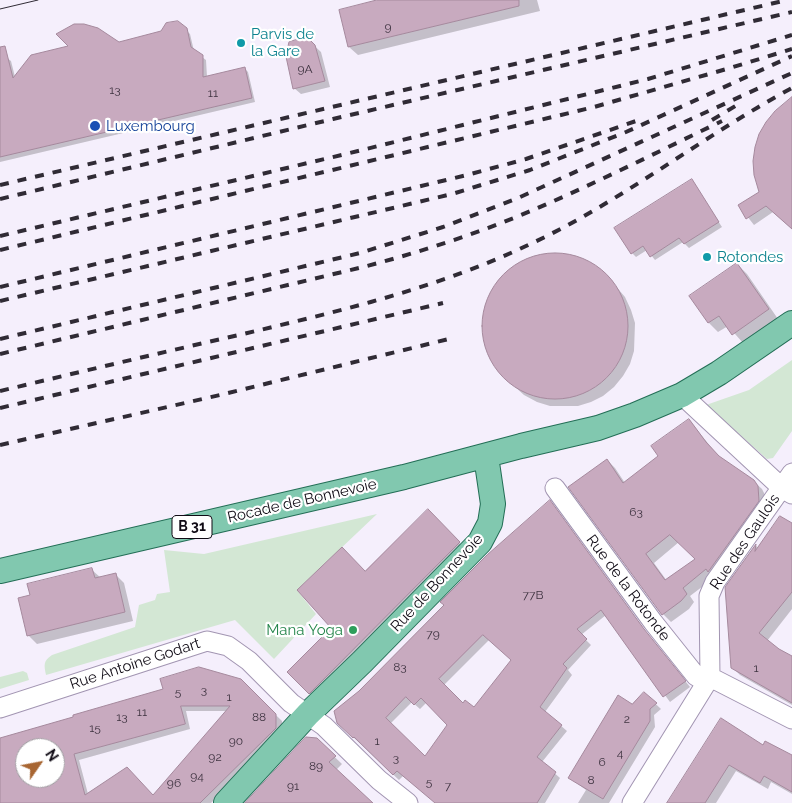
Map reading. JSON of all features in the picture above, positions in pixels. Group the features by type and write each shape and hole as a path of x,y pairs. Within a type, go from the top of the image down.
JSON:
{"main road":[{"path":"486,456 598,428 682,395 719,373 792,323"},
{"name":"Rocade de Bonnevoie","path":"0,571 404,477 486,456"},
{"name":"Rue de Bonnevoie","path":"226,803 308,714 480,542 490,522 493,504 486,456"}],"street":[{"path":"682,395 789,485"},
{"name":"Rue des Gaulois","path":"708,680 709,596 715,582 789,485"},
{"name":"Rue de la Rotonde","path":"555,488 653,622 696,676 792,719"},
{"name":"Rue Antoine Godart","path":"0,708 207,641 228,646 249,661 290,703 324,726 380,780 408,803"},
{"path":"632,803 708,680"}],"green space":[{"path":"792,360 792,431 773,458 767,459 706,405 749,390"},
{"path":"377,514 297,590 316,614 274,659 235,620 46,675 45,664 52,655 135,627 139,605 155,600 157,594 170,592 164,550 204,554"},
{"path":"23,671 27,673 29,680 0,689 0,677"}],"building":[{"path":"377,0 519,0 519,6 348,47 339,10"},
{"path":"178,21 187,28 191,47 203,55 203,77 245,67 252,98 0,157 0,47 5,46 13,78 31,55 68,46 56,34 74,24 84,24 98,28 119,42 161,31 166,23"},
{"path":"307,37 315,45 325,81 293,89 285,52 289,42"},
{"path":"792,97 792,229 766,206 746,219 738,205 759,192 754,175 753,161 759,134 775,111"},
{"path":"692,179 719,222 684,244 679,238 650,257 643,246 631,254 614,228"},
{"path":"555,253 583,259 606,275 622,298 628,326 622,354 606,377 583,393 555,399 527,393 504,377 488,354 482,326 488,298 504,275 527,259"},
{"path":"737,263 769,309 732,335 719,316 708,323 689,296"},
{"path":"689,419 719,456 754,480 758,486 759,501 708,572 706,569 683,588 687,594 681,601 662,615 568,487 607,459 623,483 658,456 651,446","holes":["670,535 695,559 665,580 646,554"]},
{"path":"550,500 644,629 686,681 663,697 601,610 577,629 587,639 563,664 567,668 540,707 562,725 537,757 556,772 537,803 435,803 397,771 393,775 337,723 334,711 359,691 444,605 440,602 487,555","holes":["483,635 511,660 474,707 465,700 463,703 439,679","406,697 414,705 421,698 447,725 425,756 386,718"]},
{"path":"428,509 460,542 309,694 287,672 331,628 297,590 342,547 365,571"},
{"path":"780,516 792,523 792,592 759,633 779,649 792,656 792,703 731,668 725,587 756,544 755,551"},
{"path":"92,568 95,578 116,573 125,612 27,636 18,598 30,595 27,584"},
{"path":"199,667 241,679 276,714 276,728 200,803 0,803 0,738 163,689 160,679","holes":["181,706 230,706 153,795 127,767 85,795 74,754 185,724"]},
{"path":"644,692 657,703 650,709 650,721 603,799 568,778 618,695 632,704"},
{"path":"721,718 763,745 765,741 792,755 792,792 764,776 760,783 729,765 705,803 667,803"},
{"path":"306,737 317,738 336,756 329,762 373,803 245,803"}],"tram line":[{"path":"0,9 38,0"}],"railway":[{"path":"0,185 787,0"},
{"path":"0,199 792,12"},
{"path":"0,236 350,153 648,79 792,35"},
{"path":"0,250 594,107 792,49"},
{"path":"0,301 452,194 530,170 626,132 792,56"},
{"path":"0,339 360,253 443,227 518,198 792,73"},
{"path":"0,391 312,317 385,298 456,275 492,261 561,229 627,190 725,127 792,88"},
{"path":"712,120 742,102"},
{"path":"0,287 467,175 526,159 636,121"},
{"path":"0,354 363,267 433,247 502,223 547,204 722,121"},
{"path":"0,408 443,303"},
{"path":"0,445 220,395 453,338"}],"place":[{"name":"Parvis de la Gare","path":"241,43"},
{"name":"Luxembourg","path":"95,126"},
{"name":"Rotondes","path":"707,257"},
{"name":"Mana Yoga","path":"353,630"}]}
